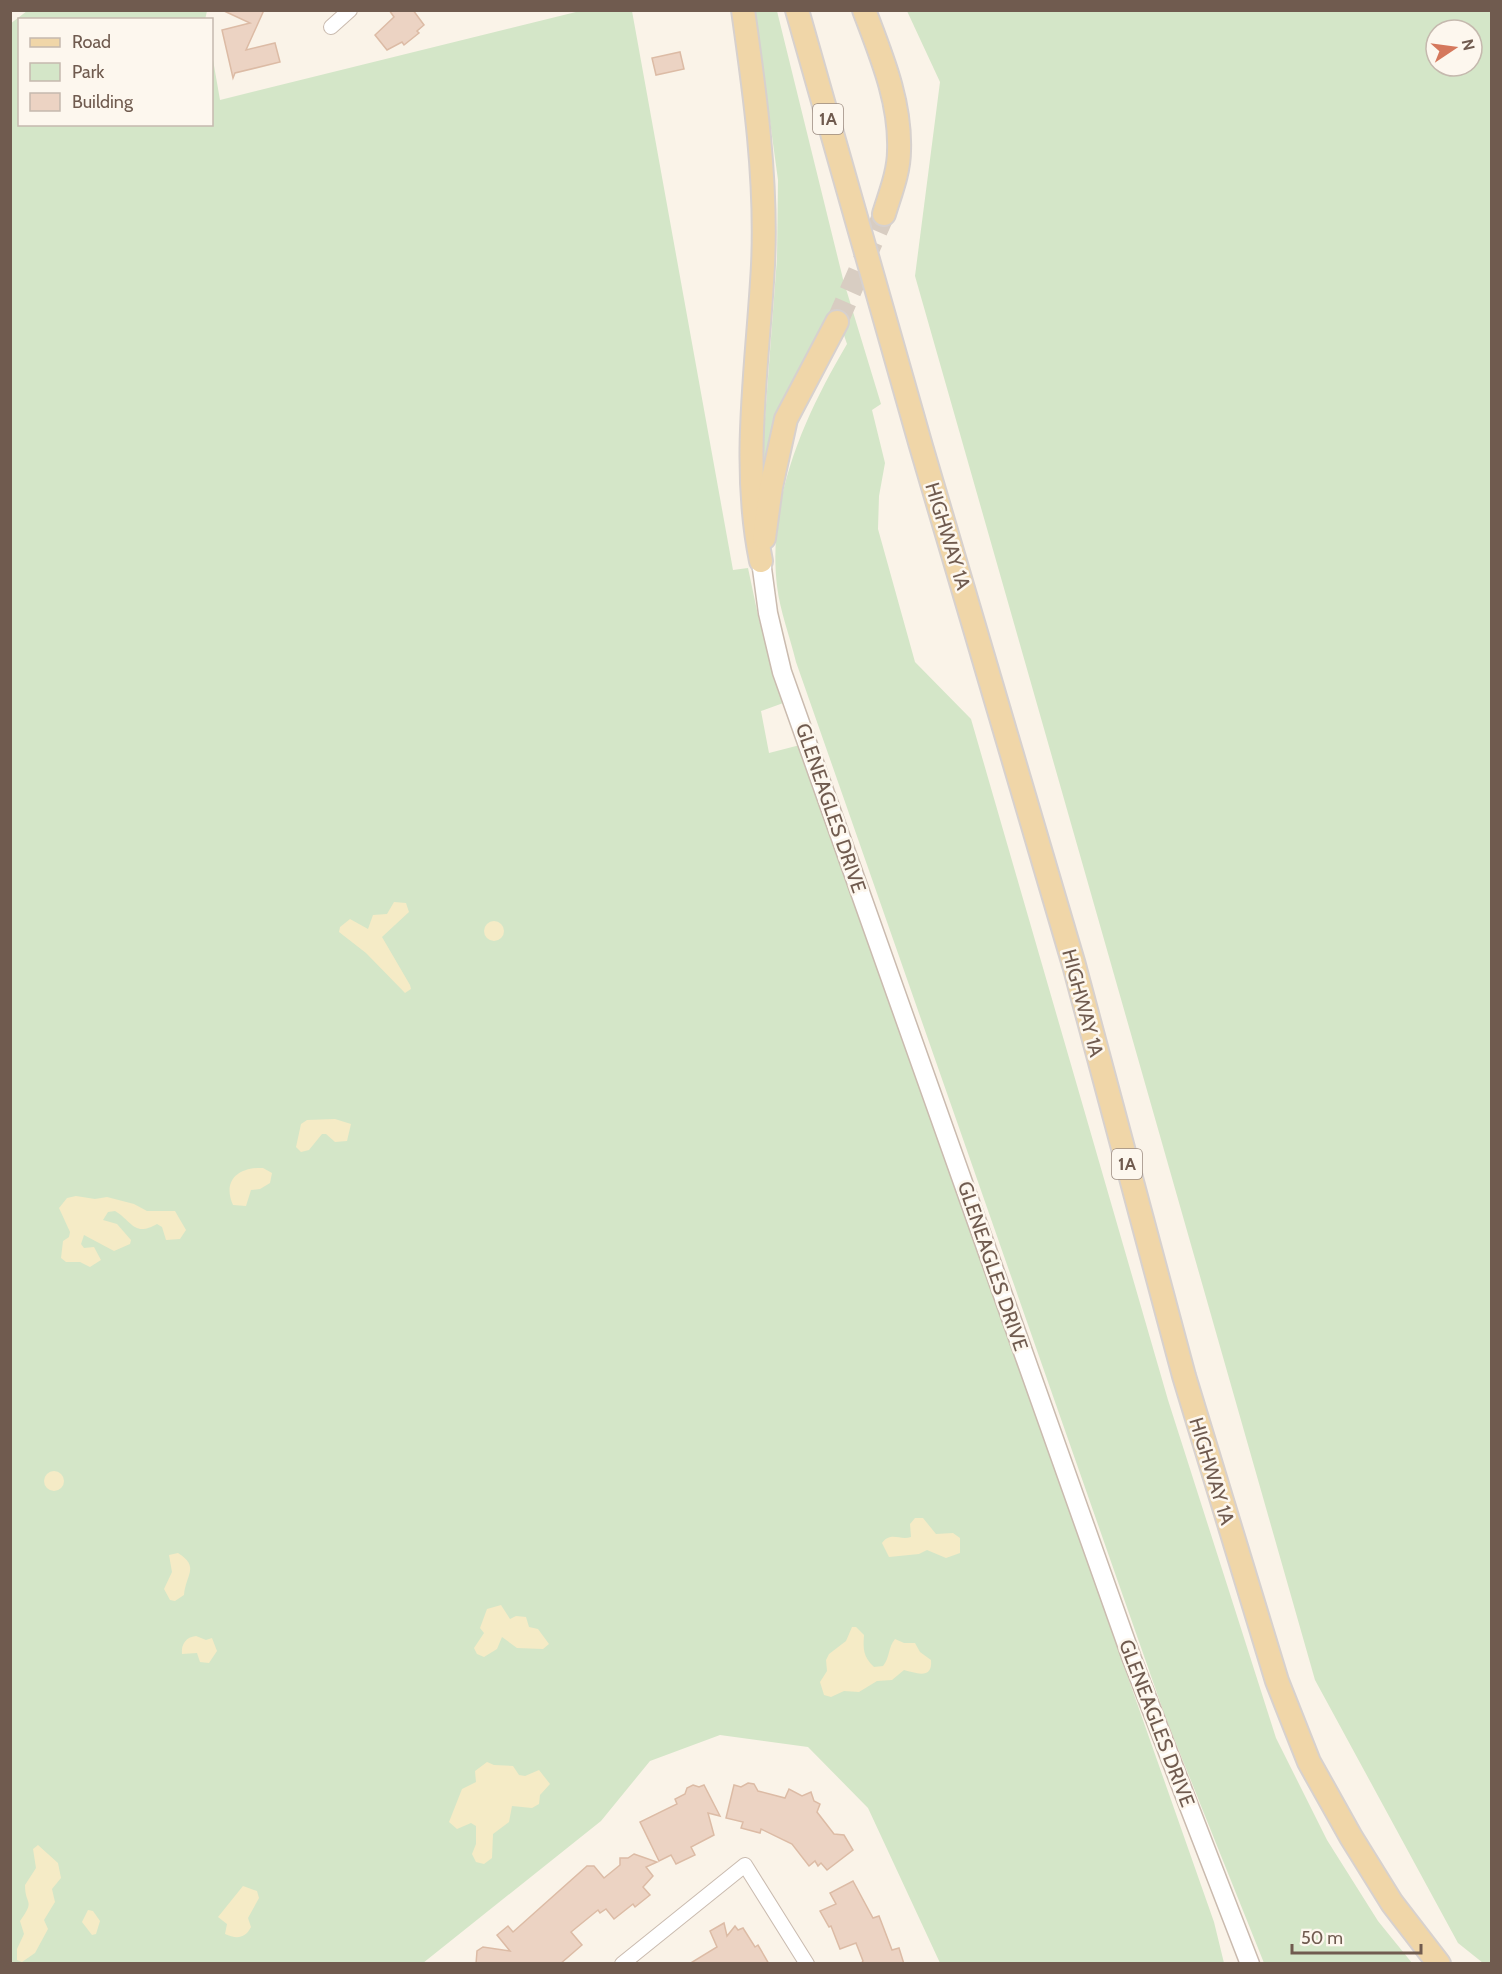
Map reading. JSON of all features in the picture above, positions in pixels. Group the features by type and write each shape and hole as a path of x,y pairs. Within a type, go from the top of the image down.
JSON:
{"main road":[{"path":"743,10 764,192 763,264 753,406 752,517 761,561"},
{"name":"HIGHWAY 1A","path":"797,10 921,446 1071,954 1184,1376 1277,1681 1309,1762 1351,1838 1392,1903 1439,1964"},
{"path":"864,10 887,75 897,114 900,152 884,214"},
{"path":"761,561 771,487 786,419 837,322"}],"street":[{"path":"331,27 350,10"},
{"name":"GLENEAGLES DRIVE","path":"761,561 768,613 782,672 1132,1659 1250,1964"},
{"path":"622,1964 745,1865 807,1964"}],"green space":[{"path":"27,11 207,11 205,18 18,18 18,126 213,126 213,60 220,100 580,11 632,11 733,570 748,568 759,620 786,702 761,711 769,753 800,745 1214,1922 1224,1963 940,1963 868,1808 808,1747 720,1735 650,1761 601,1821 423,1963 11,1963 10,24"},
{"path":"755,11 777,11 843,279 881,404 872,410 885,463 879,496 878,529 915,662 971,719 1168,1400 1276,1738 1327,1840 1378,1921 1412,1963 1264,1963 1165,1716 796,662 777,586 775,554 783,490 803,430 847,344 835,309 807,363 760,485 777,258 778,180"},
{"path":"907,11 1491,11 1491,1963 1483,1963 1458,1943 1315,1680 915,276 940,82"}],"sand":[{"path":"394,902 406,903 409,912 382,937 410,985 411,989 405,993 366,953 339,932 340,927 350,919 368,929 373,915 387,914"},
{"path":"494,921 501,924 504,931 501,938 494,941 487,938 484,931 487,924"},
{"path":"335,1119 351,1124 347,1141 335,1142 326,1134 322,1134 309,1150 301,1152 296,1147 301,1124 307,1120"},
{"path":"263,1168 272,1173 270,1183 260,1189 251,1190 246,1206 233,1205 230,1189 235,1177 247,1170"},
{"path":"76,1196 95,1199 107,1197 134,1204 147,1211 175,1211 186,1230 180,1239 166,1240 162,1227 157,1224 149,1228 138,1228 115,1211 108,1212 103,1220 117,1224 131,1240 130,1244 114,1251 84,1235 81,1244 84,1248 94,1247 101,1260 90,1267 80,1262 66,1262 61,1258 63,1241 69,1237 70,1232 59,1208 67,1198"},
{"path":"54,1471 61,1474 64,1481 61,1488 54,1491 47,1488 44,1481 47,1474"},
{"path":"915,1518 923,1518 936,1534 953,1533 960,1538 960,1553 946,1558 927,1550 919,1554 889,1557 882,1543 885,1539 892,1537 911,1537 910,1524"},
{"path":"178,1553 185,1558 190,1571 184,1595 175,1601 170,1600 164,1589 172,1572 169,1555"},
{"path":"501,1605 510,1619 516,1616 526,1617 529,1627 538,1629 549,1644 543,1649 517,1648 502,1637 497,1649 484,1657 477,1654 474,1648 484,1633 480,1628 487,1609"},
{"path":"852,1627 856,1627 864,1635 864,1652 874,1667 883,1666 895,1639 904,1643 915,1643 920,1652 931,1660 929,1670 923,1674 904,1670 892,1680 877,1681 859,1692 844,1691 831,1697 824,1695 820,1682 827,1671 826,1660 829,1654 846,1641"},
{"path":"196,1636 206,1640 212,1638 217,1651 209,1663 200,1662 197,1653 182,1654 185,1642"},
{"path":"487,1762 494,1765 513,1766 519,1775 525,1776 539,1770 550,1784 540,1795 539,1804 532,1808 512,1806 509,1822 493,1834 492,1858 484,1864 476,1862 472,1854 476,1844 476,1826 471,1823 457,1829 449,1822 462,1789 476,1782 475,1771"},
{"path":"38,1845 58,1863 61,1878 52,1889 55,1902 44,1920 48,1929 35,1953 22,1962 17,1960 17,1949 24,1934 20,1921 29,1905 25,1885 36,1868 33,1849"},
{"path":"243,1886 257,1891 259,1898 248,1918 251,1927 249,1931 243,1936 233,1937 225,1934 227,1924 218,1917"},
{"path":"88,1910 93,1911 100,1921 96,1934 92,1935 82,1922"}],"building":[{"path":"222,10 264,10 246,50 275,43 280,62 235,73 233,78 222,30 250,23"},
{"path":"389,10 413,10 424,25 417,31 419,33 404,45 402,42 387,50 375,35 394,17"},
{"path":"680,52 684,69 656,75 652,58"},
{"path":"748,1783 754,1784 758,1791 785,1798 789,1789 802,1796 811,1792 814,1801 820,1804 817,1812 834,1834 844,1835 853,1850 827,1870 821,1863 818,1866 815,1861 809,1866 792,1844 761,1829 760,1833 741,1828 743,1822 726,1818 734,1785 741,1787"},
{"path":"693,1785 699,1787 704,1785 720,1816 708,1813 714,1835 691,1847 695,1855 676,1864 671,1855 659,1861 640,1822 677,1804 675,1799 685,1794 687,1788"},
{"path":"634,1854 657,1862 646,1867 653,1876 643,1887 650,1895 635,1907 633,1904 614,1919 606,1909 600,1913 598,1910 571,1932 582,1945 560,1964 476,1964 477,1951 483,1947 510,1951 497,1935 508,1926 513,1932 587,1866 594,1866 604,1878 620,1865 620,1858 628,1858"},
{"path":"853,1881 873,1918 879,1916 892,1950 899,1948 904,1964 861,1964 863,1961 856,1943 840,1949 831,1926 829,1927 820,1911 836,1904 830,1893"},
{"path":"724,1923 727,1936 735,1926 738,1930 743,1928 755,1947 758,1945 769,1964 689,1964 717,1947 710,1931"}],"tunnel":[{"path":"837,322 884,214"}]}
